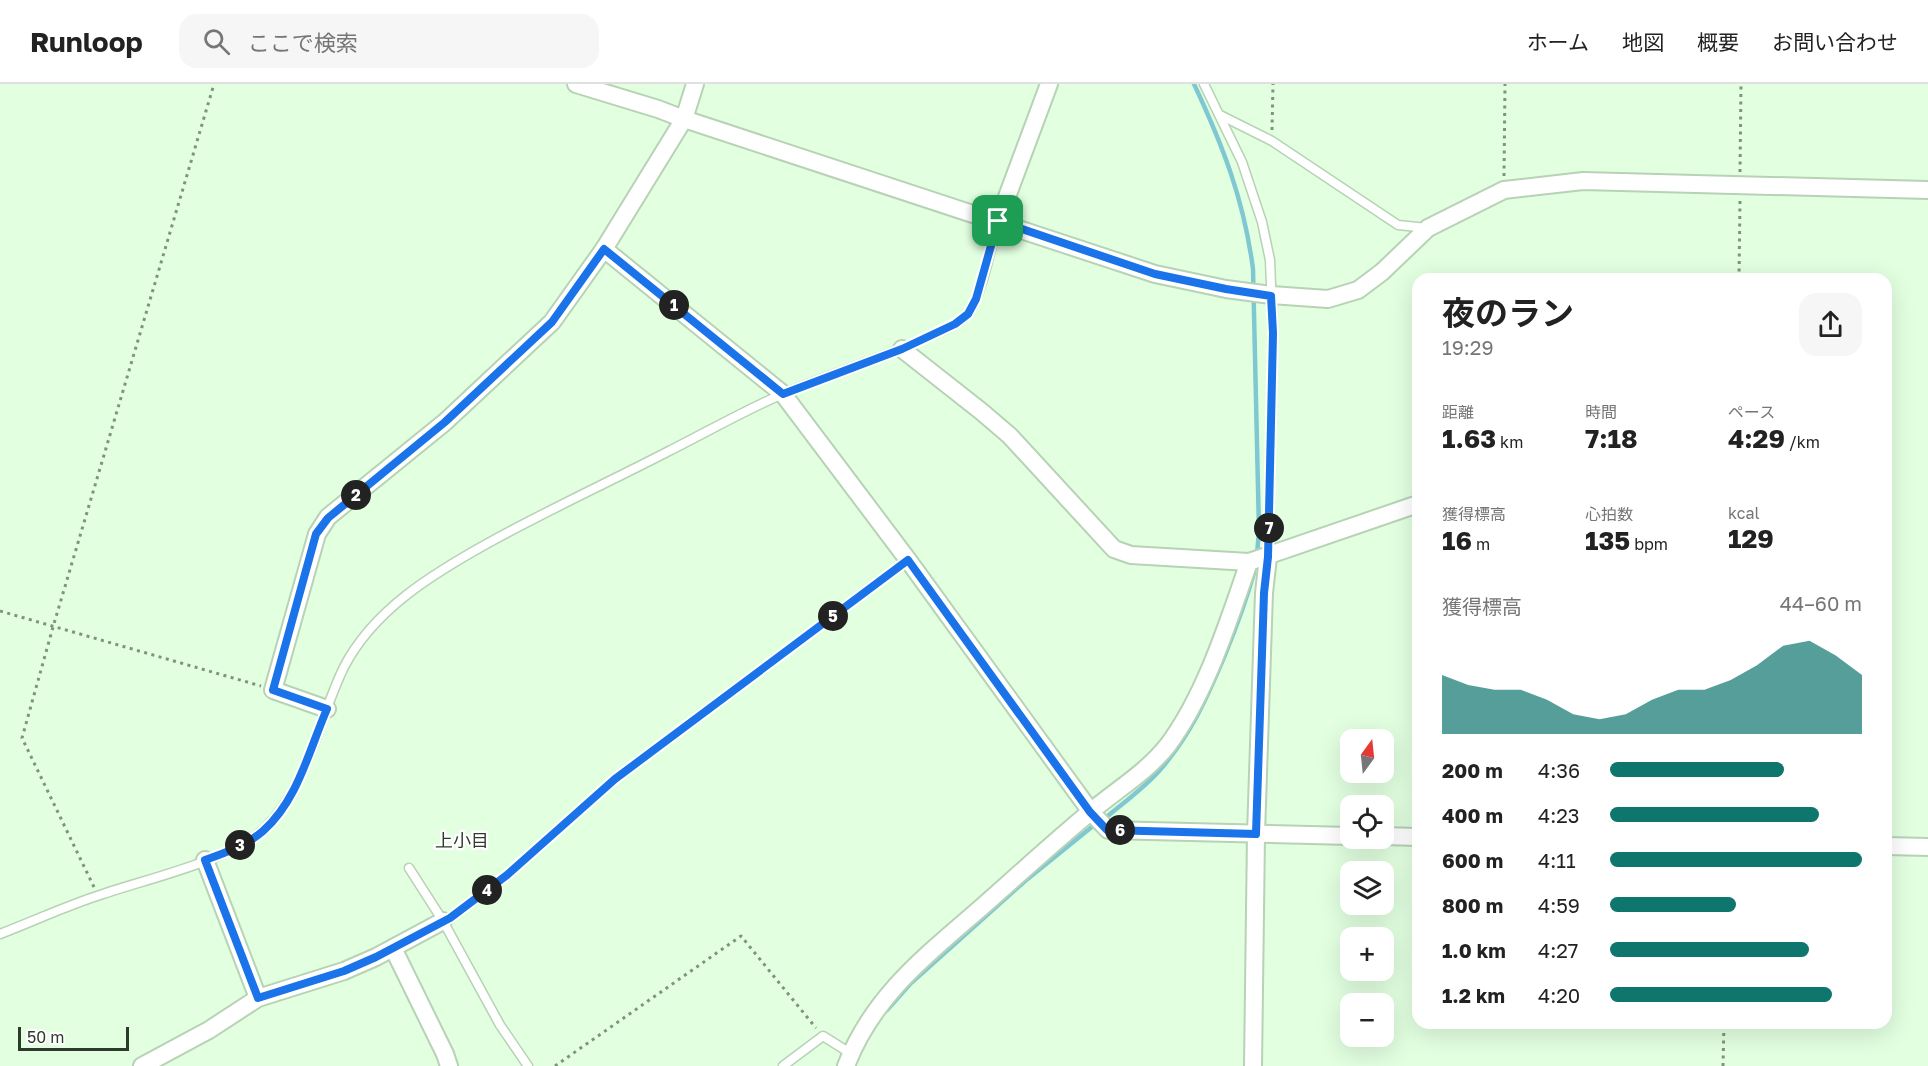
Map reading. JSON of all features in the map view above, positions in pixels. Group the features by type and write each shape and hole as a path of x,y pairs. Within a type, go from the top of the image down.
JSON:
{"street":[{"path":"576,84 658,109 1155,274 1271,296 1328,299 1358,290 1382,272 1428,228 1504,190 1583,181 1928,190"},
{"path":"327,709 273,690 316,534 328,518 445,422 552,322 604,249 684,119 695,84"},
{"path":"998,221 1049,84"},
{"path":"604,249 783,394 908,560 1090,812 1107,830 1340,836"},
{"path":"902,349 1010,436 1114,549 1131,555 1249,562 1412,506"},
{"path":"1253,1066 1256,834 1264,593 1268,557"},
{"path":"848,1060 878,1005 911,969 1090,812 1144,771 1168,744 1192,706 1224,633 1249,562"},
{"path":"1394,836 1412,837"},
{"path":"1892,846 1928,847"},
{"path":"205,860 258,998"},
{"path":"142,1066 209,1030 258,998 344,971 443,921"},
{"path":"393,948 446,1054 449,1066"}],"lane":[{"path":"1204,84 1242,162 1262,222 1270,260 1273,333 1268,557"},
{"path":"1219,115 1272,141 1398,225 1428,228"},
{"path":"0,934 98,896 230,851 262,832 281,811 297,784 344,667 358,645 385,614 417,586 445,567 493,541 783,394 902,349 955,324 968,314 976,299 998,221"},
{"path":"409,868 443,921 500,1025 528,1066"},
{"path":"783,1066 823,1036 848,1060"}],"path":[{"path":"98,896 22,738 214,84"},
{"path":"1272,141 1273,84"},
{"path":"1504,190 1506,84"},
{"path":"443,921 507,875 615,779 908,560"},
{"path":"0,611 273,690"},
{"path":"555,1066 741,936 823,1036"},
{"path":"1723,1066 1724,1029"}],"waterway":[{"path":"1194,84 1231,174 1244,220 1253,269 1259,531 1257,554"},
{"path":"1109,815 1154,776 1181,743 1205,701 1225,655 1254,573"},
{"path":"887,1010 911,983 1025,881 1093,826"}],"district":[{"name":"上小目","path":"462,841"}],"route":[{"path":"998,221 1155,274 1271,296 1273,333 1268,557 1264,593 1256,834 1107,830 1090,812 908,560 615,779 507,875 450,918 344,971 258,998 205,860 230,851 262,832 281,811 297,784 327,709 273,690 316,534 328,518 445,422 552,322 604,249 783,394 902,349 955,324 968,314 976,299 998,221"}]}
